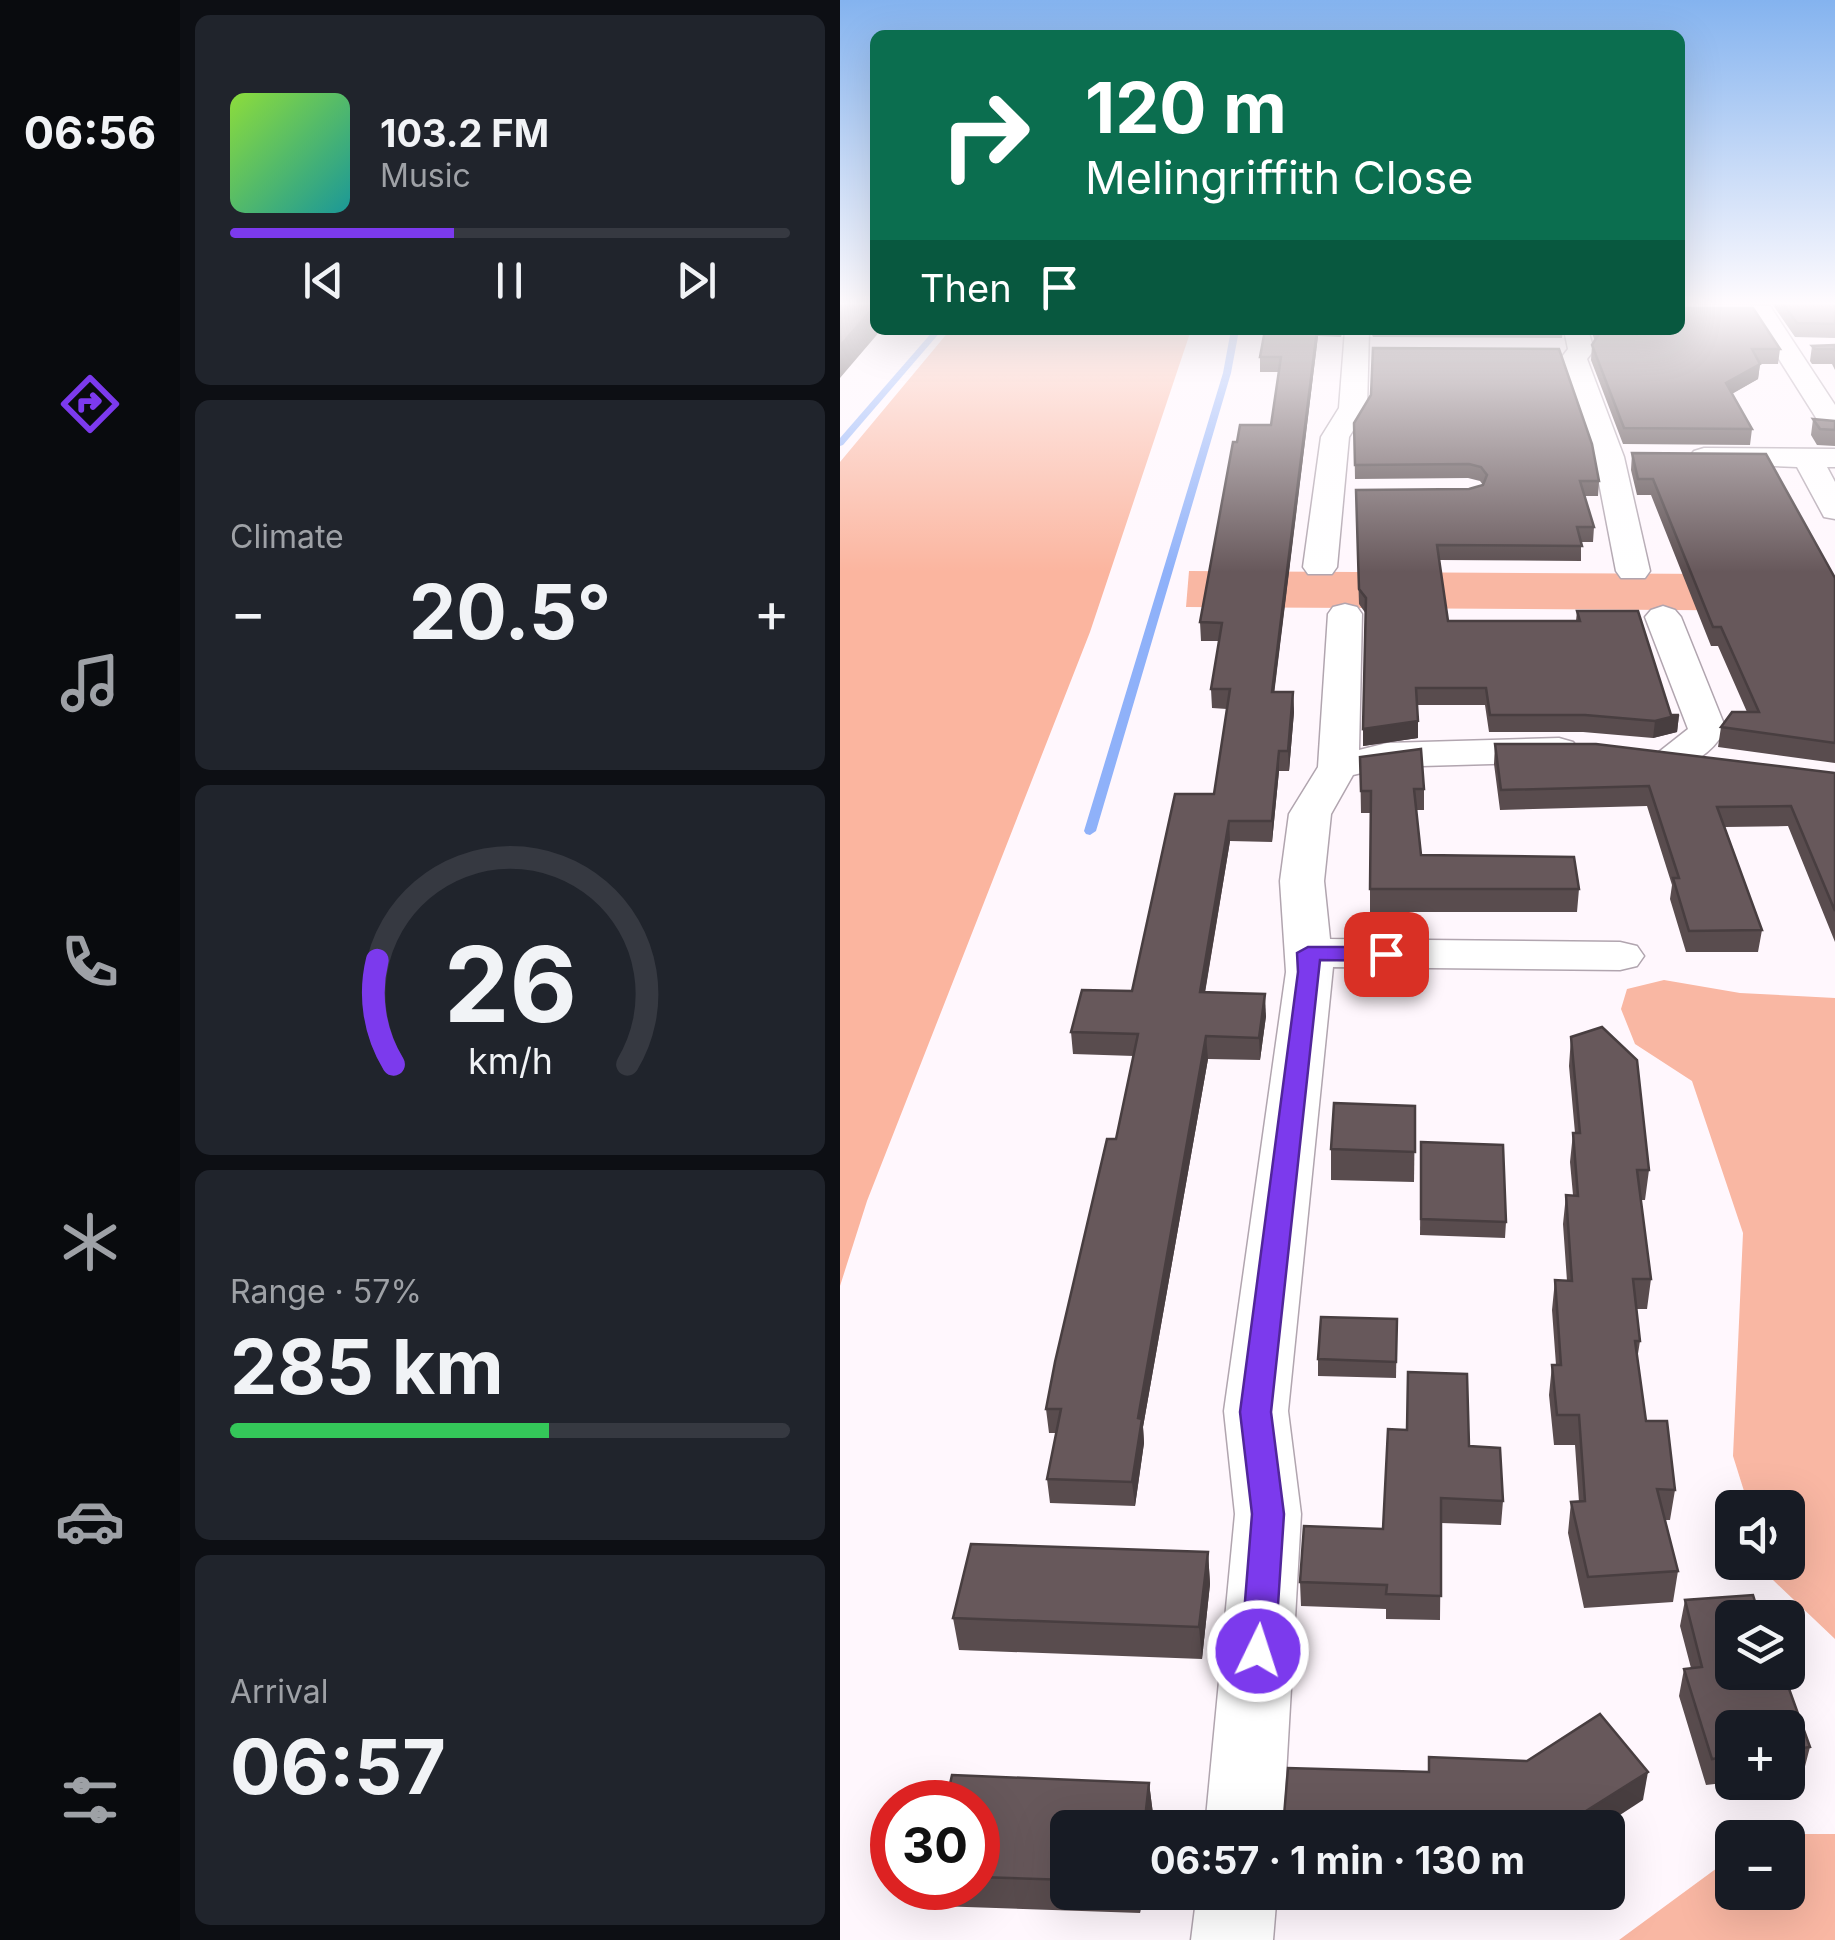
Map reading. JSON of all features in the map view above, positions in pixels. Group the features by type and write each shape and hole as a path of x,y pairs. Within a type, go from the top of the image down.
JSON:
{"street":[{"path":"1320,566 1335,438 1354,408 1357,392"},
{"path":"1586,392 1608,457 1633,570"},
{"path":"1813,392 1835,426"},
{"path":"1608,457 1821,458 1835,510"},
{"path":"1327,492 1362,492"},
{"path":"1245,1810 1268,1514 1256,1412 1310,972 1302,881 1310,814 1338,767 1345,614"},
{"path":"1663,617 1707,729 1700,740 1674,756"},
{"path":"1338,767 1387,756 1471,750 1608,751 1674,756 1730,767"},
{"path":"1308,953 1620,956"},
{"path":"1232,1940 1235,1910"}],"shaded area":[{"path":"899,392 1170,392 1090,632 867,1201 840,1286 840,462"},
{"path":"1189,571 1719,574 1835,579 1835,611 1186,607"},
{"path":"1664,980 1740,993 1835,998 1835,1639 1805,1610 1805,1600 1794,1600 1773,1580 1805,1580 1805,1490 1744,1490 1733,1456 1743,1233 1692,1081 1635,1044 1621,1009 1627,989"},
{"path":"1805,1834 1835,1834 1835,1940 1619,1940 1715,1869 1715,1910 1805,1910"}],"building":[{"path":"1276,392 1309,392 1272,692 1293,692 1288,751 1279,751 1272,821 1229,821 1200,992 1265,994 1259,1038 1206,1036 1138,1418 1142,1419 1132,1482 1047,1479 1061,1409 1046,1409 1055,1362 1107,1139 1116,1139 1138,1034 1071,1032 1082,990 1132,991 1175,794 1214,794 1230,689 1211,689 1222,623 1200,622 1233,442 1237,442 1240,425 1271,425"},
{"path":"1371,392 1574,392 1592,444 1599,481 1580,481 1594,527 1577,527 1582,546 1437,545 1448,621 1580,621 1577,611 1638,611 1671,715 1679,715 1655,721 1585,715 1490,715 1486,688 1416,688 1418,721 1363,729 1366,598 1359,589 1356,490 1469,489 1483,485 1487,475 1481,467 1469,464 1355,465 1354,423"},
{"path":"1610,392 1731,392 1752,429 1624,428"},
{"path":"1813,419 1835,421 1835,430 1820,429"},
{"path":"1632,453 1766,454 1835,578 1835,743 1721,727 1732,712 1759,712 1721,627 1713,627 1653,479 1638,479"},
{"path":"1495,744 1596,744 1835,773 1835,911 1791,806 1717,807 1762,930 1689,931 1673,878 1679,878 1649,786 1501,790"},
{"path":"1421,749 1424,789 1414,789 1421,855 1574,857 1579,889 1370,889 1371,791 1361,791 1360,757"},
{"path":"1602,1027 1637,1060 1649,1170 1637,1170 1651,1279 1633,1279 1640,1341 1635,1341 1646,1421 1667,1421 1675,1490 1657,1489 1678,1571 1588,1577 1571,1502 1585,1501 1579,1415 1557,1415 1552,1365 1561,1365 1555,1280 1572,1281 1566,1195 1578,1196 1573,1133 1580,1133 1571,1037"},
{"path":"1334,1103 1415,1106 1415,1152 1331,1149"},
{"path":"1421,1142 1503,1145 1506,1222 1421,1219"},
{"path":"1321,1317 1397,1319 1396,1362 1318,1359"},
{"path":"1408,1372 1467,1374 1469,1446 1500,1448 1503,1501 1441,1498 1441,1596 1386,1594 1387,1585 1300,1582 1304,1526 1383,1529 1388,1429 1407,1430"},
{"path":"971,1544 1208,1552 1199,1627 953,1618"},
{"path":"1753,1595 1755,1600 1715,1600 1715,1690 1789,1690 1797,1710 1715,1710 1715,1759 1684,1669 1702,1667 1685,1600"},
{"path":"1600,1714 1648,1772 1588,1810 1284,1810 1288,1768 1429,1772 1429,1757 1527,1761"},
{"path":"952,1775 1149,1783 1146,1810 1050,1810 1050,1879 1000,1878 1000,1780 951,1780"}],"waterway":[{"path":"840,443 885,392"},
{"path":"1090,831 1221,392"}],"route":[{"path":"1258,1651 1268,1514 1256,1412 1310,972 1308,953 1386,954"}]}
